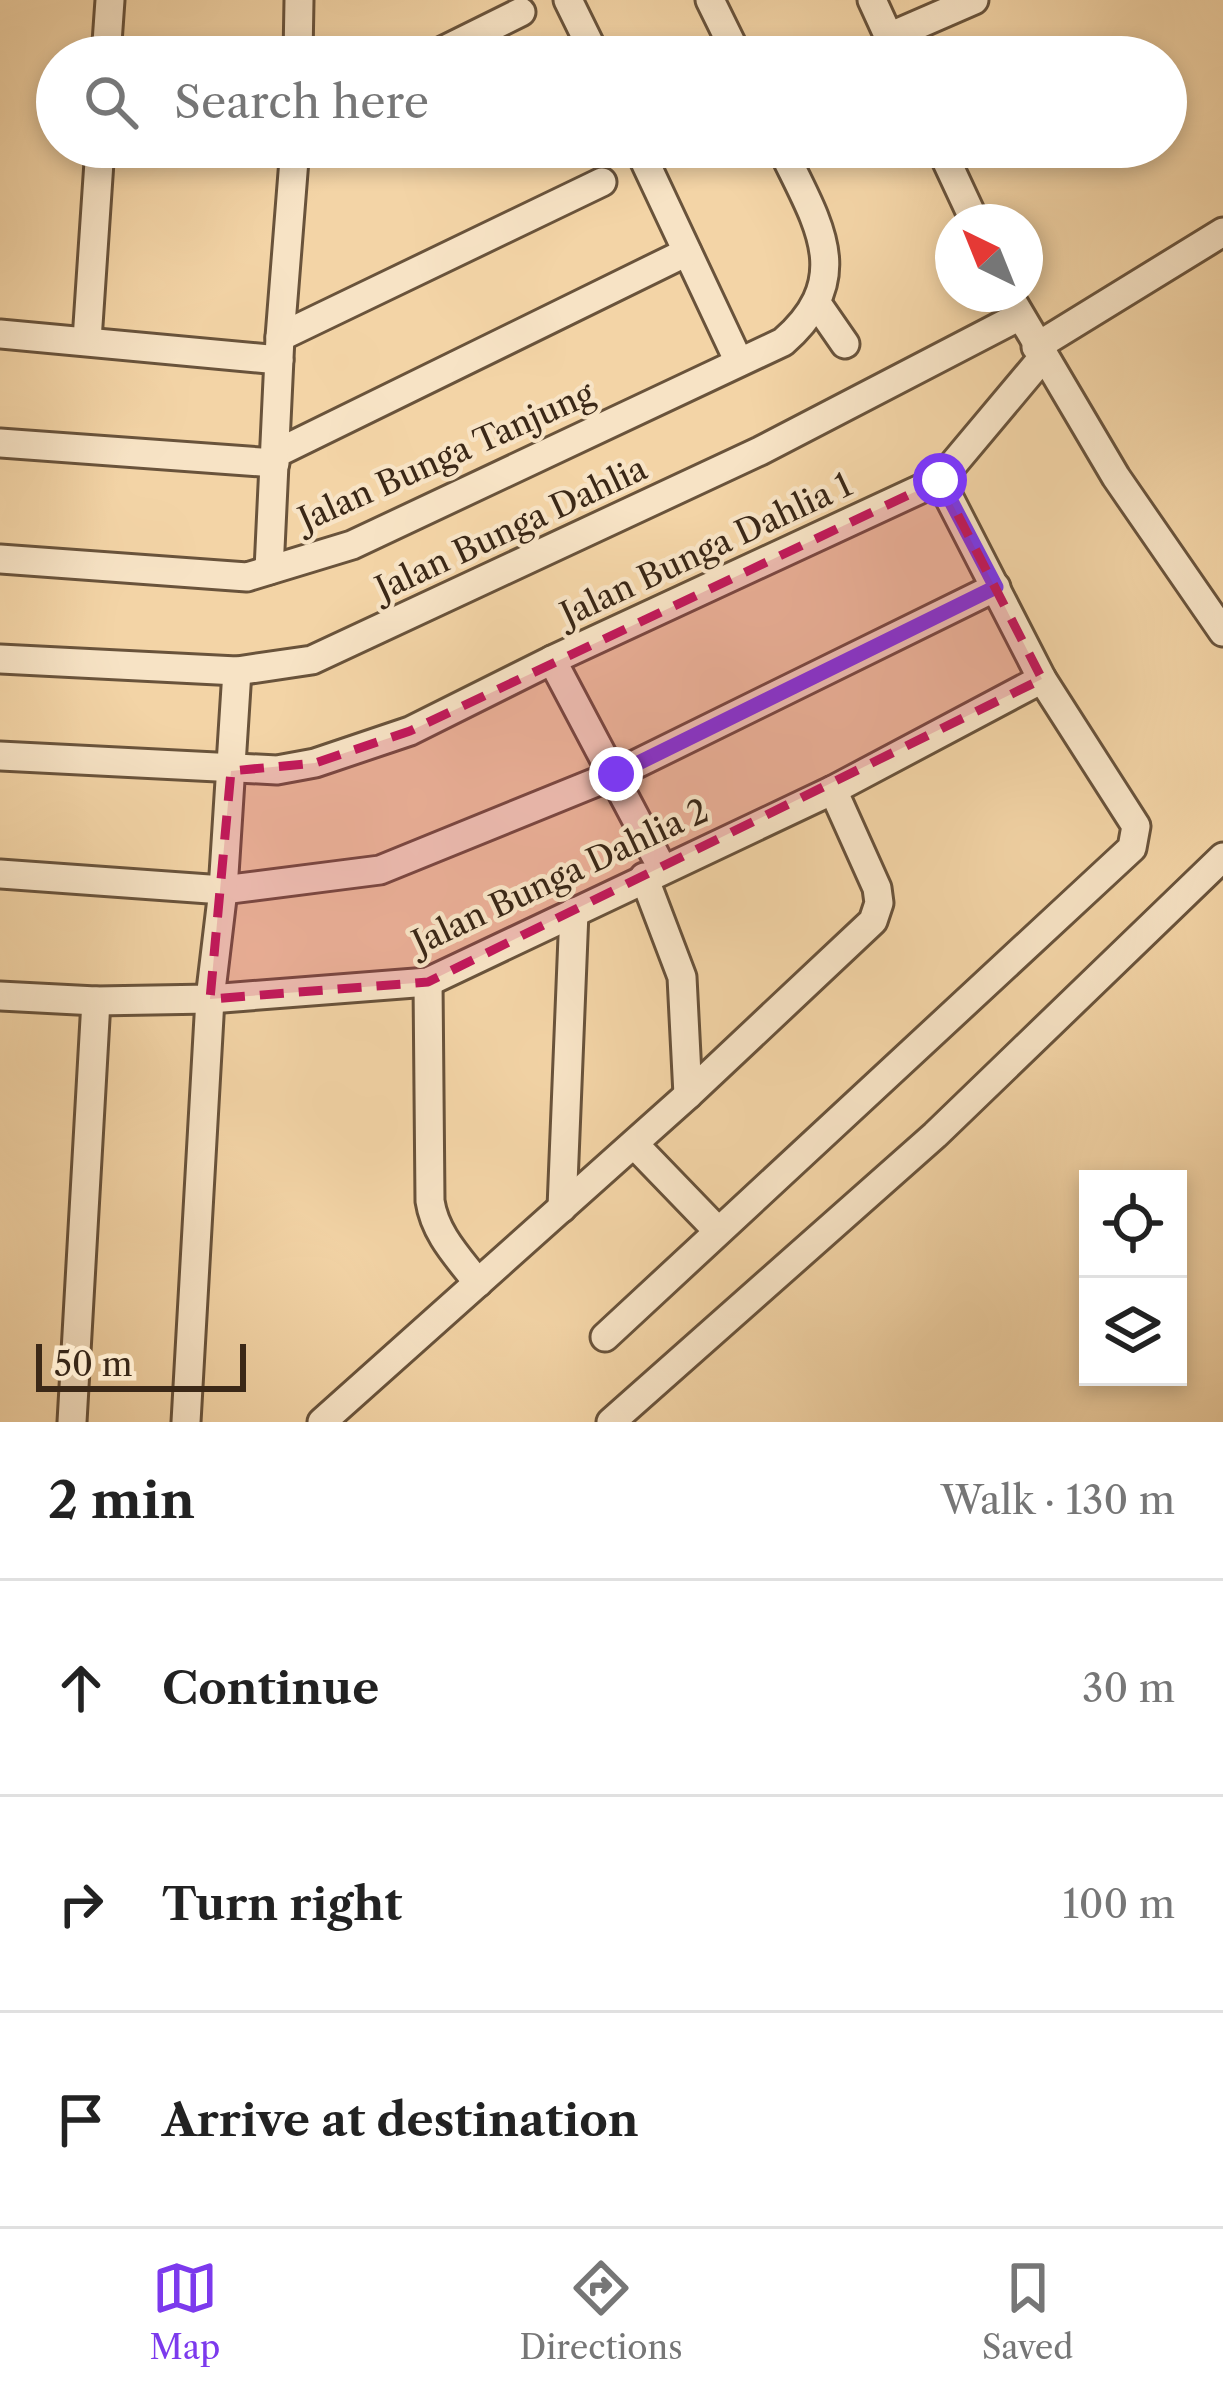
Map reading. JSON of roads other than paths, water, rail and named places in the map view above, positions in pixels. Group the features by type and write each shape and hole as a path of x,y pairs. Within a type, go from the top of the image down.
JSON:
{"street":[{"path":"107,36 110,0"},
{"path":"298,36 299,0"},
{"path":"710,0 728,36"},
{"path":"872,0 888,36"},
{"path":"912,36 974,0"},
{"path":"578,3 589,36"},
{"path":"472,36 521,12"},
{"path":"87,340 99,168"},
{"path":"269,570 294,168"},
{"path":"648,168 739,362"},
{"path":"791,168 822,232 824,262 818,305 845,344"},
{"path":"950,168 966,204"},
{"path":"0,334 280,349 602,182"},
{"name":"Jalan Bunga Dahlia 1","path":"0,756 277,770 316,763 410,731 940,480 1040,351 1223,232"},
{"path":"0,443 275,459 687,252"},
{"name":"Jalan Bunga Tanjung","path":"0,560 248,577 352,545 783,342 818,305"},
{"name":"Jalan Bunga Dahlia","path":"0,659 237,671 312,660 760,452 1001,312"},
{"path":"1017,312 1116,477 1223,632"},
{"path":"605,1337 1132,848 1136,826 1042,679 940,480"},
{"path":"0,874 223,890 380,871 616,774 996,587"},
{"path":"552,660 616,774 653,873 682,977 688,1096"},
{"path":"186,1422 210,999 223,890 237,671"},
{"name":"Jalan Bunga Dahlia 2","path":"0,996 96,1001 210,999 428,982 833,790 1042,679"},
{"path":"322,1422 688,1096 873,921 878,888 833,790"},
{"path":"610,1422 935,1135 1223,857"},
{"path":"562,1208 574,912"},
{"path":"428,982 433,1221 478,1283"},
{"path":"71,1422 96,1001"},
{"path":"634,1144 718,1231"}]}
